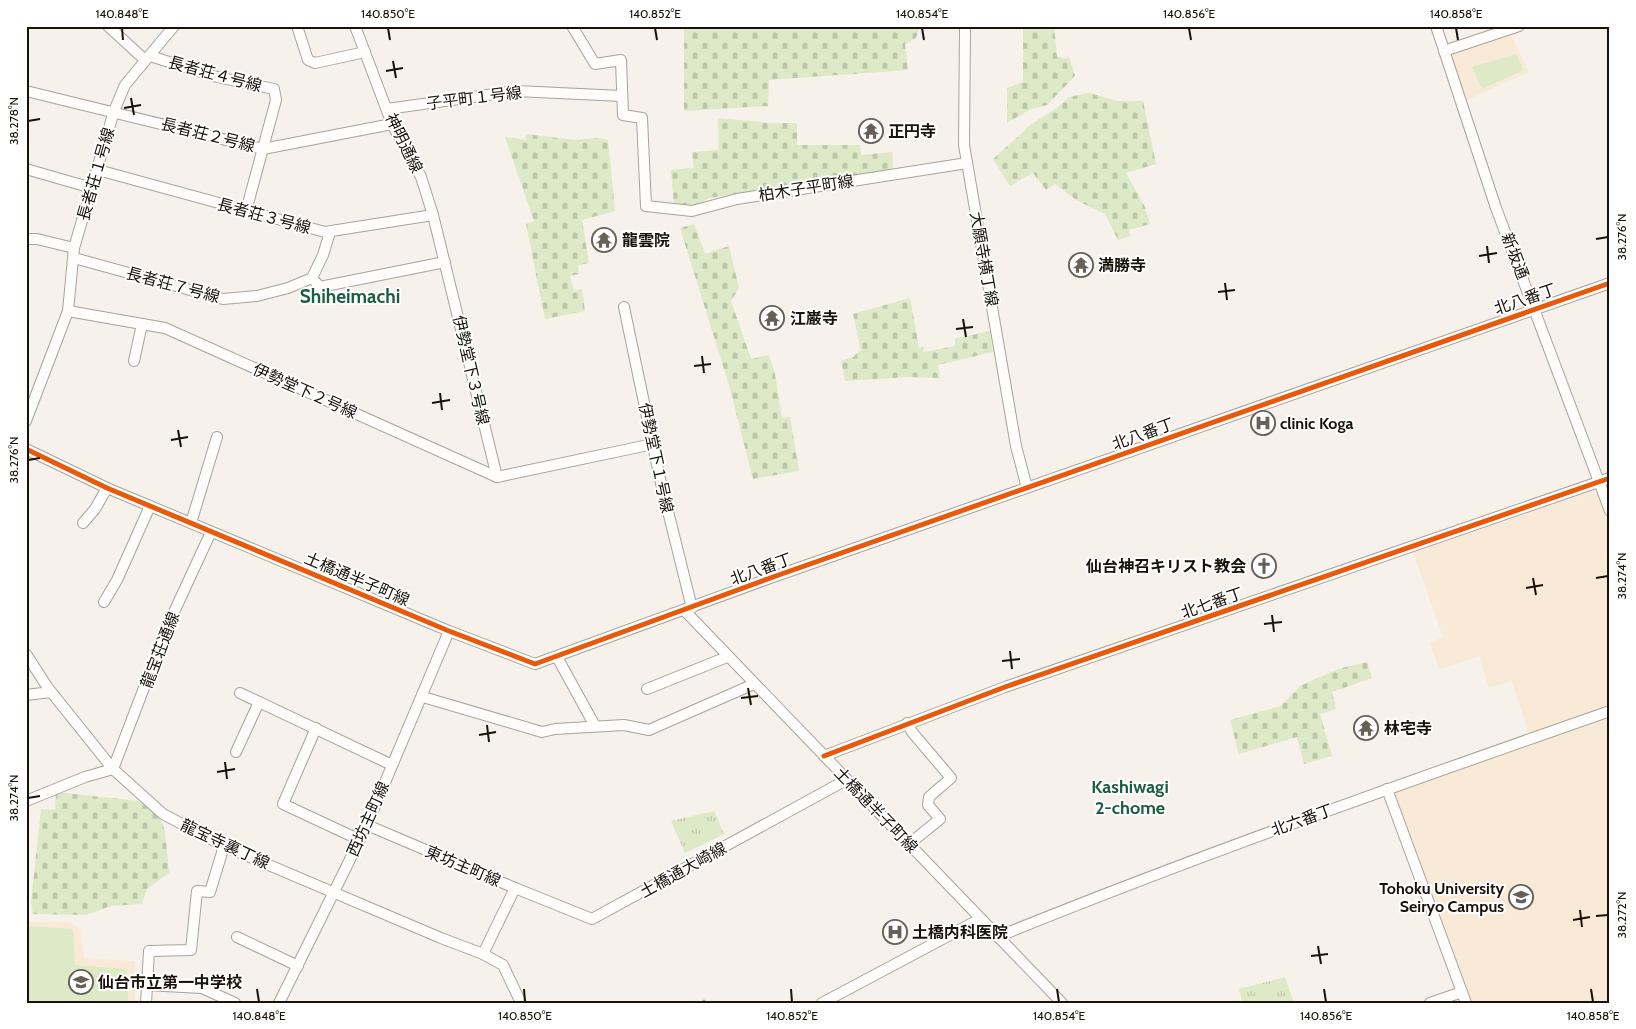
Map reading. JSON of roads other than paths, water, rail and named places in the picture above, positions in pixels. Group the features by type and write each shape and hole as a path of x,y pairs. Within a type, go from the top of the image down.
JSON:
{"street":[{"name":"長者荘４号線","path":"108,26 147,58 217,77 274,88 276,100 246,211"},
{"name":"長者荘１号線","path":"68,311 74,253 114,111 125,85 174,26"},
{"path":"297,26 308,60 315,63 365,52"},
{"name":"神明通線","path":"355,26 392,124 420,177 434,214 446,262"},
{"path":"572,26 595,64 621,60 622,96"},
{"name":"大願寺横丁線","path":"965,26 964,145 1016,446 1027,488"},
{"name":"新坂通","path":"1436,26 1496,208 1536,310 1610,512"},
{"path":"1444,50 1519,26"},
{"name":"長者荘２号線","path":"26,91 264,149 392,124"},
{"name":"子平町１号線","path":"387,109 516,91 622,96"},
{"name":"柏木子平町線","path":"622,96 623,115 642,118 646,206 692,211 737,198 967,163"},
{"path":"26,169 92,188"},
{"name":"長者荘３号線","path":"98,170 330,232 434,214"},
{"path":"330,232 323,256 312,278 320,287 446,262"},
{"name":"長者荘７号線","path":"26,239 37,239 74,253 223,300 257,296 288,288 312,278"},
{"name":"伊勢堂下３号線","path":"446,262 497,477"},
{"name":"北八番丁","path":"688,610 1027,488 1610,283"},
{"name":"伊勢堂下１号線","path":"624,307 688,610"},
{"path":"26,421 68,311"},
{"name":"伊勢堂下２号線","path":"68,311 165,328 497,477"},
{"path":"134,361 142,324"},
{"path":"191,523 217,437"},
{"path":"497,477 653,444"},
{"name":"土橋通半子町線","path":"26,449 107,488 529,663 535,664 557,657 688,610 727,657 1062,1003"},
{"name":"北七番丁","path":"824,756 907,723 1054,670 1610,478"},
{"path":"83,523 95,510 107,488"},
{"path":"104,602 117,580 150,506"},
{"name":"龍宝荘通線","path":"113,769 168,625 211,532"},
{"name":"西坊主町線","path":"279,1003 367,825 392,764 423,697 449,631"},
{"name":"龍宝寺裏丁線","path":"26,654 51,692 113,769 163,814 224,846 483,954"},
{"path":"557,657 595,726"},
{"path":"647,689 727,657"},
{"path":"423,697 542,732 624,725 649,730 754,684"},
{"path":"26,695 51,692"},
{"path":"240,693 392,764"},
{"path":"236,752 259,702"},
{"name":"北六番丁","path":"997,937 1092,899 1387,789 1610,711"},
{"path":"907,723 912,732 951,778 929,797 928,805 940,819 909,844"},
{"path":"316,728 283,804 360,840"},
{"path":"26,801 85,777 113,769"},
{"name":"土橋通大崎線","path":"515,888 592,919 846,780"},
{"path":"1387,789 1466,1003"},
{"name":"東坊主町線","path":"367,825 515,888 483,954"},
{"path":"146,1003 148,951 191,950 197,890 210,892 224,846"},
{"path":"822,1003 840,998 980,919"},
{"path":"237,937 298,966"},
{"path":"483,954 503,965 521,1003"},
{"path":"146,985 202,988 235,1003"},
{"path":"1430,1003 1462,992"}],"place":[{"name":"正円寺","path":"871,131"},
{"name":"龍雲院","path":"604,240"},
{"name":"満勝寺","path":"1081,265"},
{"name":"江巌寺","path":"772,318"},
{"name":"clinic Koga","path":"1263,423"},
{"name":"仙台神召キリスト教会","path":"1264,566"},
{"name":"林宅寺","path":"1366,728"},
{"name":"Tohoku University Seiryo Campus","path":"1521,897"},
{"name":"土橋内科医院","path":"895,932"},
{"name":"仙台市立第一中学校","path":"81,982"}],"district":[{"name":"Shiheimachi","path":"350,296"},
{"name":"Kashiwagi 2-chome","path":"1130,798"}]}
